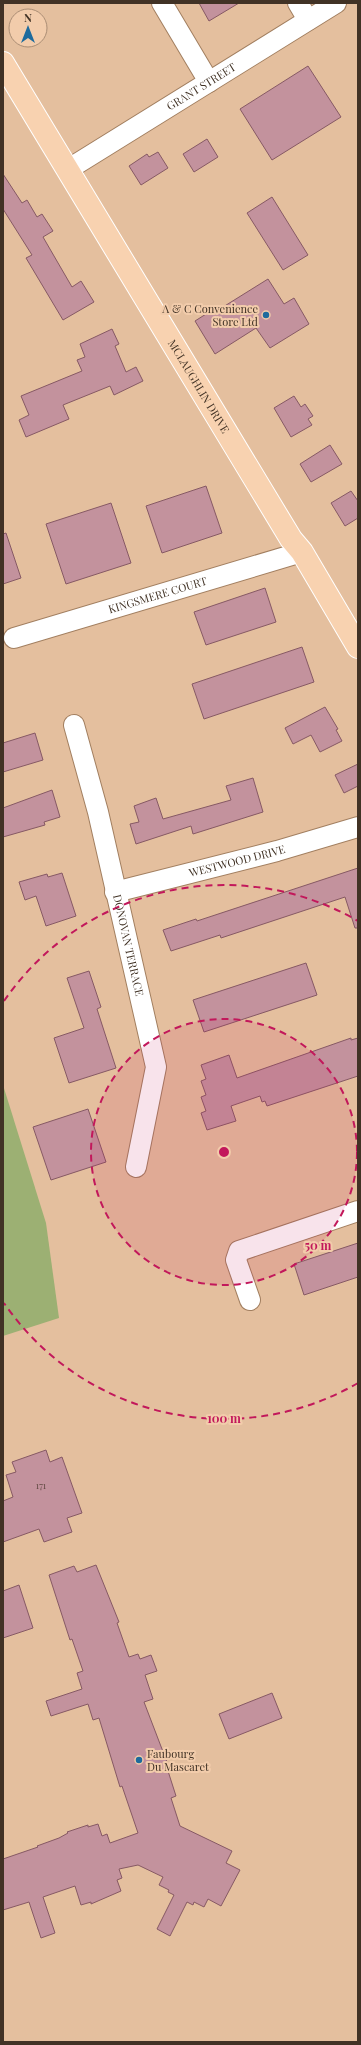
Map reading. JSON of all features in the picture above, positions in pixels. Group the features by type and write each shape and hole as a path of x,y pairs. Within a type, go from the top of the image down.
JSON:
{"main road":[{"name":"MCLAUGHLIN DRIVE","path":"3,63 291,539 302,552 358,647"}],"street":[{"path":"162,3 209,82"},
{"path":"298,3 308,20"},
{"name":"GRANT STREET","path":"67,170 333,4"},
{"name":"KINGSMERE COURT","path":"14,638 302,552"},
{"name":"DONOVAN TERRACE","path":"74,725 98,812 156,1067 136,1166"},
{"name":"WESTWOOD DRIVE","path":"115,892 277,851 358,827"},
{"path":"250,1300 236,1260 239,1251 358,1211"}],"green space":[{"path":"3,1085 46,1223 59,1318 3,1336"}],"building":[{"path":"199,3 239,3 209,21"},
{"path":"308,66 341,117 272,160 240,109"},
{"path":"207,139 218,157 194,172 183,154"},
{"path":"158,152 168,168 141,185 129,166 147,154 149,157"},
{"path":"3,174 22,203 27,200 37,217 42,214 53,231 43,237 72,287 81,281 94,302 63,320 26,258 32,255 3,209"},
{"path":"272,197 308,255 283,270 247,213"},
{"name":"A & C Convenience Store Ltd","path":"268,279 284,304 294,298 309,324 270,348 256,328 215,354 195,321 214,309 215,312"},
{"path":"112,329 119,344 115,346 126,372 136,367 143,381 114,395 110,386 63,405 69,419 26,437 19,420 29,415 21,396 82,371 77,360 85,357 80,344"},
{"path":"294,396 301,407 305,404 313,416 308,419 312,425 291,437 274,408"},
{"path":"330,445 342,464 311,482 300,464"},
{"path":"206,486 222,533 162,553 146,506"},
{"path":"351,491 358,501 358,518 345,526 331,503"},
{"path":"111,503 131,563 66,584 46,524"},
{"path":"6,533 21,578 3,584 3,534"},
{"path":"265,588 276,622 206,645 194,612"},
{"path":"302,647 314,682 204,719 192,684"},
{"path":"325,707 338,729 336,730 342,741 320,752 311,735 293,744 285,728"},
{"path":"35,733 43,760 3,772 3,743"},
{"path":"358,764 358,786 344,793 335,775"},
{"path":"253,778 263,812 193,834 191,826 136,844 130,824 139,822 134,806 156,798 163,819 231,800 226,786"},
{"path":"52,790 60,817 44,822 45,825 3,837 3,808"},
{"path":"358,868 358,928 355,928 345,897 221,938 220,935 171,951 163,930 196,919 197,921"},
{"path":"62,873 76,916 46,926 36,896 25,900 19,882 47,874 48,877"},
{"path":"306,963 317,995 204,1032 193,1000"},
{"path":"89,971 101,1007 97,1009 116,1068 69,1083 54,1038 84,1028 67,978"},
{"path":"351,1038 351,1040 358,1038 358,1076 267,1106 265,1101 262,1102 260,1096 231,1106 236,1121 207,1130 201,1113 206,1111 201,1097 206,1095 201,1081 206,1079 201,1065 229,1055 237,1078"},
{"path":"88,1109 106,1162 51,1180 33,1127"},
{"path":"358,1243 358,1277 304,1295 294,1264"},
{"path":"46,1450 50,1462 62,1457 82,1513 67,1518 72,1532 44,1542 39,1529 3,1542 3,1501 13,1497 6,1475 16,1472 12,1462"},
{"name":"Faubourg Du Mascaret","path":"96,1565 119,1622 117,1623 129,1657 138,1654 140,1659 151,1655 157,1671 145,1675 153,1699 144,1702 170,1770 168,1771 176,1796 171,1798 180,1826 232,1851 226,1863 240,1870 221,1906 208,1899 204,1907 194,1902 193,1905 187,1902 170,1936 157,1929 174,1895 168,1892 169,1890 159,1885 163,1877 138,1865 119,1869 122,1878 117,1880 121,1891 91,1904 91,1902 81,1905 75,1886 43,1897 55,1933 41,1938 29,1902 3,1910 3,1859 38,1847 37,1846 59,1838 68,1833 67,1832 88,1825 88,1827 98,1824 102,1836 107,1834 110,1843 138,1833 122,1786 120,1787 99,1718 93,1720 88,1704 51,1716 46,1701 82,1689 77,1673 83,1671 72,1639 70,1640 49,1575 74,1566 77,1572"},
{"path":"19,1585 33,1628 3,1638 3,1591"},
{"path":"272,1693 282,1718 229,1739 219,1714"}],"place":[{"name":"A & C Convenience Store Ltd","path":"266,315"},
{"name":"Faubourg Du Mascaret","path":"139,1760"}]}
